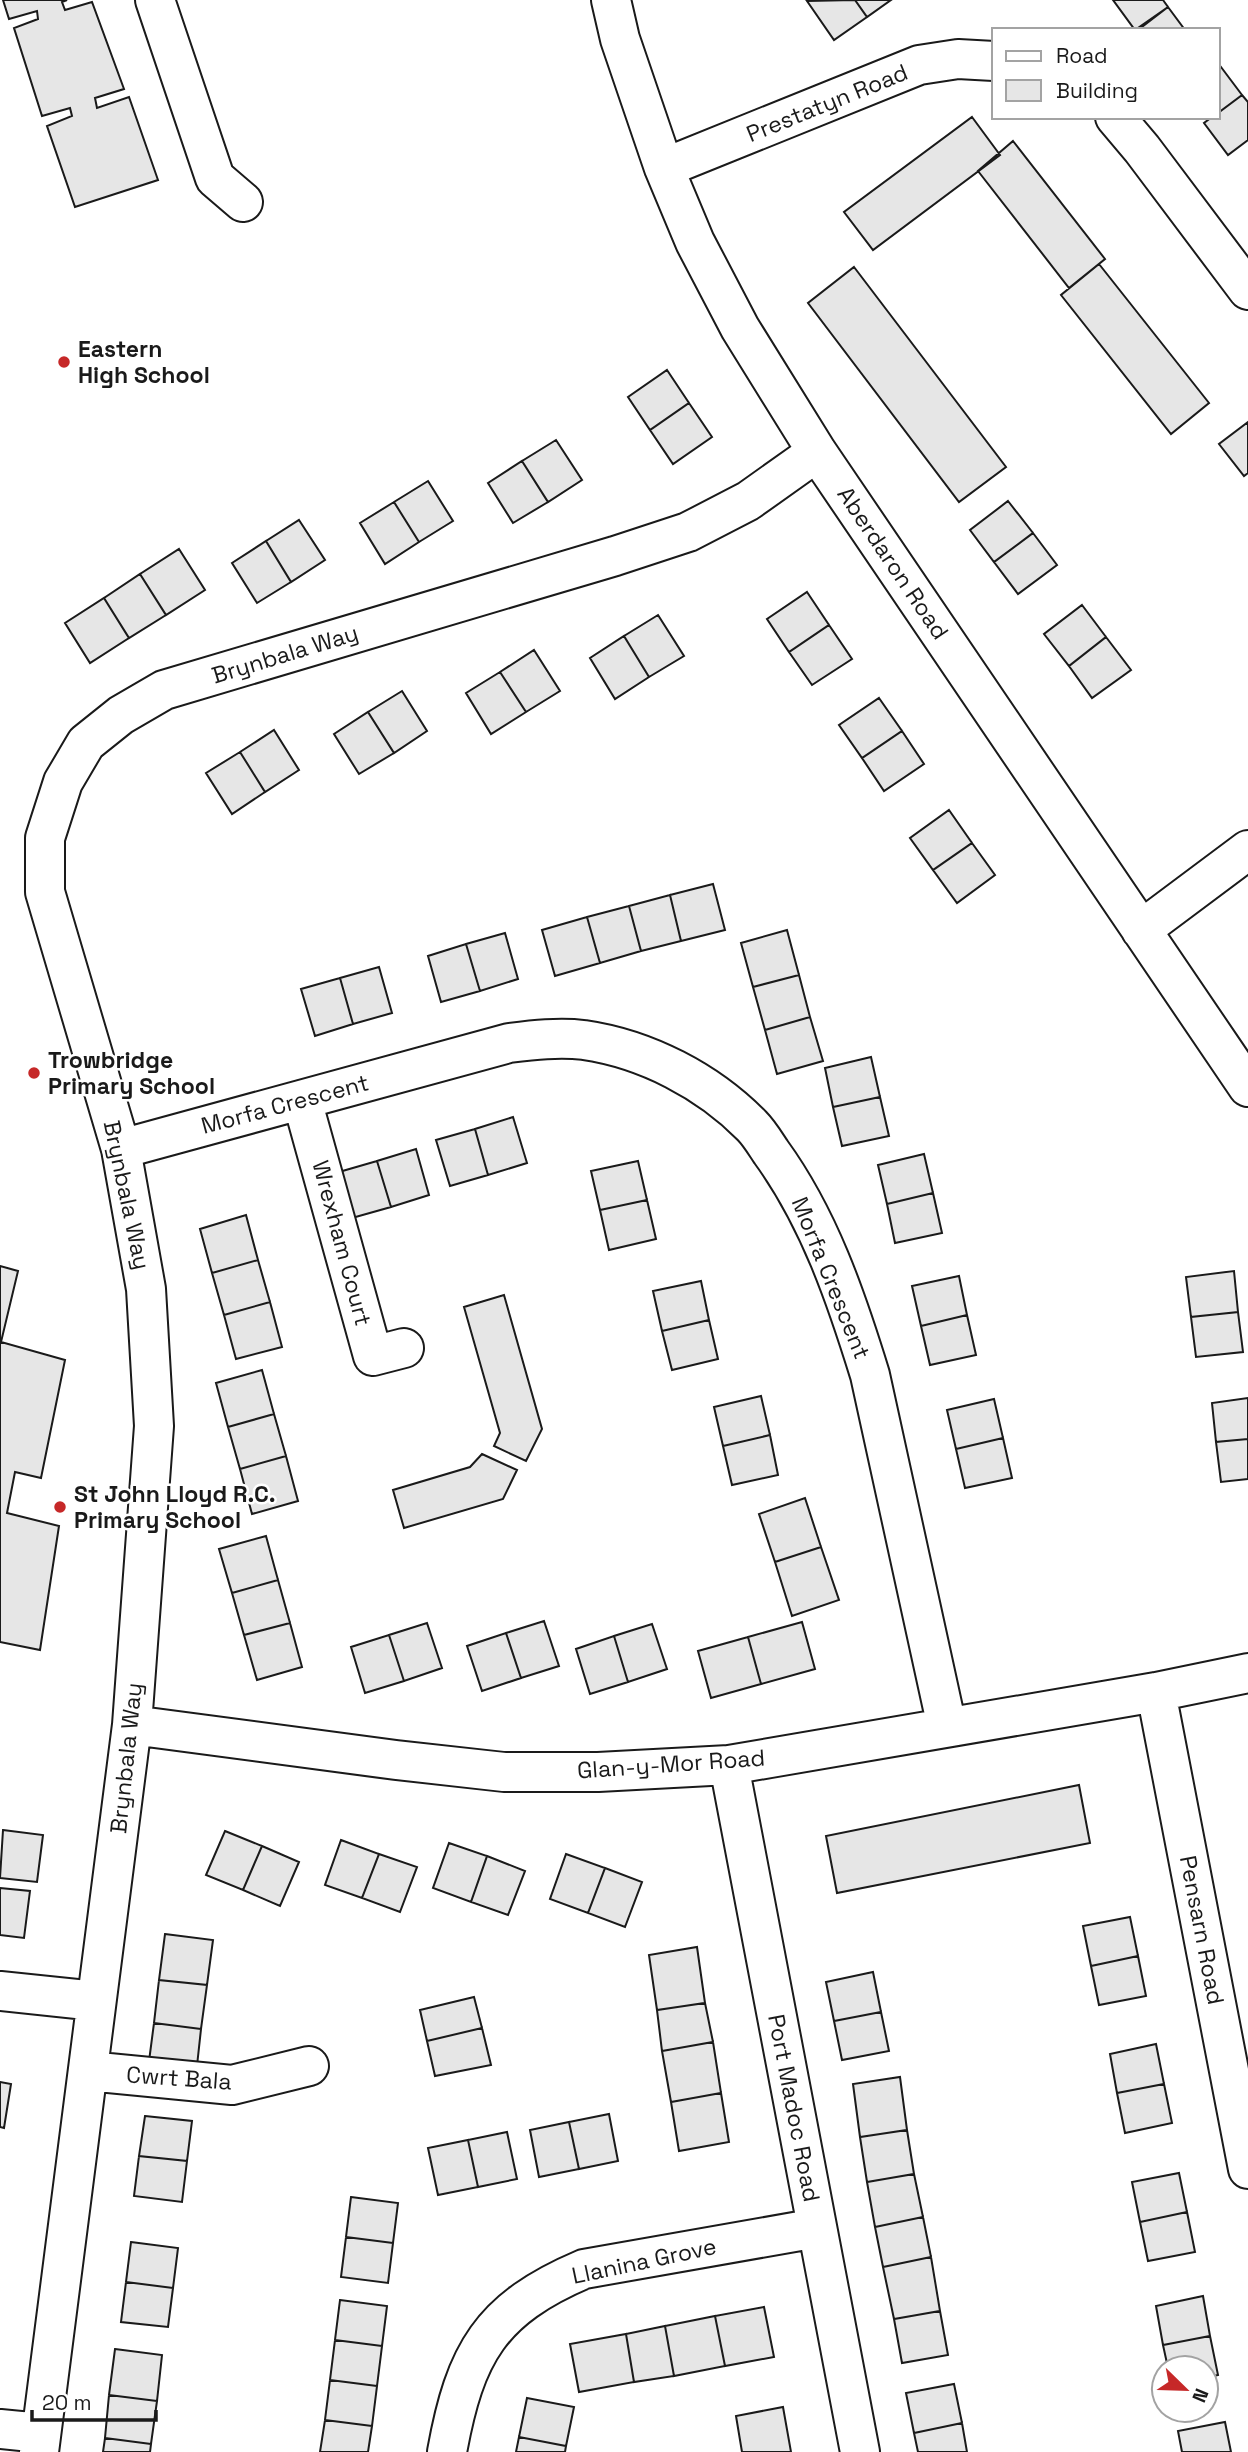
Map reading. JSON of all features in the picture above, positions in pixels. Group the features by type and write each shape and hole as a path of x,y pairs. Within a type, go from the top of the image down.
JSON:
{"street":[{"path":"155,0 215,178 243,202"},
{"name":"Aberdaron Road","path":"611,0 620,39 664,168 695,243 740,328 817,452 1248,1087"},
{"name":"Prestatyn Road","path":"664,168 919,65 958,59 992,61"},
{"path":"1117,119 1248,290"},
{"name":"Brynbala Way","path":"40,2443 132,1725 154,1426 146,1289 121,1149 46,892 44,838 63,782 86,743 121,715 164,690 601,560 688,531 748,501 817,452"},
{"path":"1141,930 1248,850"},
{"name":"Morfa Crescent","path":"121,1149 509,1043 544,1039 583,1040 634,1053 681,1073 720,1096 754,1128 784,1169 811,1216 853,1321 870,1375 947,1727"},
{"name":"Wrexham Court","path":"302,1100 373,1356 404,1348"},
{"name":"Glan-y-Mor Road","path":"132,1725 504,1772 598,1772 729,1765 1156,1692 1248,1673"},
{"name":"Pensarn Road","path":"1156,1692 1248,2169"},
{"name":"Port Madoc Road","path":"729,1765 860,2452"},
{"path":"0,1991 96,2001"},
{"name":"Cwrt Bala","path":"88,2071 232,2085 309,2066"},
{"name":"Llanina Grove","path":"447,2452 454,2416 467,2374 489,2333 516,2306 549,2284 584,2269 817,2228"},
{"path":"0,2429 40,2443"}],"building":[{"path":"3,0 67,0 62,2 65,10 92,2 124,89 95,98 97,108 129,97 158,180 75,207 47,126 72,116 70,108 42,116 14,28 38,19 37,11 9,19"},
{"path":"855,0 891,0 867,17"},
{"path":"855,0 867,17 834,40 807,1"},
{"path":"1113,0 1163,0 1168,7 1138,28 1134,28"},
{"path":"1168,7 1184,28 1141,28"},
{"path":"1220,66 1242,95 1220,112"},
{"path":"1242,95 1248,102 1248,140 1228,155 1204,123 1209,119 1220,119 1220,112"},
{"path":"972,117 1000,155 873,250 844,212"},
{"path":"1013,141 1105,259 1069,288 978,171"},
{"path":"1099,264 1209,403 1171,434 1061,295"},
{"path":"854,267 1006,467 959,502 808,303"},
{"path":"667,370 689,403 650,430 628,397"},
{"path":"689,403 712,437 673,464 650,430"},
{"path":"1248,422 1248,473 1244,476 1219,444"},
{"path":"556,440 582,480 548,502 522,461"},
{"path":"522,461 548,502 513,523 488,483"},
{"path":"428,481 453,521 419,542 394,502"},
{"path":"1008,501 1033,533 994,562 970,530"},
{"path":"394,502 419,542 385,564 360,523"},
{"path":"299,520 325,560 291,582 266,541"},
{"path":"1033,533 1057,565 1018,594 994,562"},
{"path":"266,541 291,582 257,603 232,563"},
{"path":"179,549 205,590 166,615 140,574"},
{"path":"140,574 166,615 129,638 104,598"},
{"path":"807,592 829,625 789,652 767,619"},
{"path":"104,598 129,638 90,663 65,623"},
{"path":"1082,605 1106,637 1069,666 1044,634"},
{"path":"658,615 684,656 649,677 624,636"},
{"path":"829,625 852,659 812,685 789,652"},
{"path":"624,636 649,677 615,699 590,658"},
{"path":"1106,637 1131,670 1092,698 1069,666"},
{"path":"534,650 560,691 526,712 500,672"},
{"path":"500,672 526,712 491,734 466,693"},
{"path":"402,691 427,731 394,753 368,712"},
{"path":"879,698 902,731 862,758 839,725"},
{"path":"368,712 394,753 359,774 334,734"},
{"path":"274,730 299,770 265,792 240,752"},
{"path":"902,731 924,764 884,791 862,758"},
{"path":"240,752 265,792 232,814 206,773"},
{"path":"949,810 972,843 933,870 910,838"},
{"path":"972,843 995,875 957,903 933,870"},
{"path":"713,884 725,930 681,941 670,895"},
{"path":"670,895 681,941 641,951 629,906"},
{"path":"629,906 641,951 600,963 587,917"},
{"path":"587,917 600,963 555,976 542,930"},
{"path":"787,930 799,975 753,987 741,943"},
{"path":"505,933 518,979 480,991 466,944"},
{"path":"466,944 480,991 441,1002 428,956"},
{"path":"379,967 392,1013 353,1024 340,978"},
{"path":"799,975 810,1017 765,1030 753,987"},
{"path":"340,978 353,1024 315,1036 301,989"},
{"path":"810,1017 823,1061 777,1074 765,1030"},
{"path":"871,1057 880,1097 833,1107 825,1068"},
{"path":"880,1097 889,1136 842,1146 833,1107"},
{"path":"513,1117 527,1163 488,1175 475,1129"},
{"path":"475,1129 488,1175 450,1186 436,1140"},
{"path":"416,1149 429,1195 391,1207 377,1161"},
{"path":"924,1154 933,1193 887,1204 878,1165"},
{"path":"377,1161 391,1207 352,1218 339,1172"},
{"path":"638,1161 647,1200 600,1210 591,1171"},
{"path":"933,1193 942,1233 895,1243 887,1204"},
{"path":"647,1200 656,1239 609,1250 600,1210"},
{"path":"246,1215 258,1260 212,1273 200,1229"},
{"path":"258,1260 270,1302 224,1315 212,1273"},
{"path":"0,1266 18,1271 1,1342 65,1360 41,1478 15,1472 7,1513 59,1526 40,1650 0,1642"},
{"path":"1234,1271 1238,1312 1191,1317 1186,1277"},
{"path":"959,1276 967,1315 921,1326 912,1286"},
{"path":"701,1281 709,1320 662,1331 653,1291"},
{"path":"504,1295 542,1429 526,1461 494,1446 500,1433 464,1307"},
{"path":"270,1302 282,1347 236,1359 224,1315"},
{"path":"1238,1312 1243,1352 1196,1357 1191,1317"},
{"path":"967,1315 976,1355 930,1365 921,1326"},
{"path":"709,1320 718,1359 672,1370 662,1331"},
{"path":"262,1370 274,1414 228,1427 216,1383"},
{"path":"761,1396 770,1435 723,1446 714,1407"},
{"path":"1248,1398 1248,1439 1216,1442 1212,1403"},
{"path":"994,1399 1003,1438 956,1449 947,1410"},
{"path":"274,1414 286,1456 240,1469 228,1427"},
{"path":"770,1435 778,1475 732,1485 723,1446"},
{"path":"1003,1438 1012,1478 965,1488 956,1449"},
{"path":"1248,1439 1248,1479 1221,1482 1216,1442"},
{"path":"482,1454 517,1470 503,1499 404,1528 393,1490 470,1467"},
{"path":"286,1456 298,1501 252,1514 240,1469"},
{"path":"805,1498 821,1547 775,1562 759,1514"},
{"path":"266,1536 278,1580 232,1593 219,1549"},
{"path":"821,1547 839,1600 792,1616 775,1562"},
{"path":"278,1580 290,1623 244,1635 232,1593"},
{"path":"544,1621 559,1666 521,1678 506,1633"},
{"path":"802,1622 815,1669 761,1684 748,1637"},
{"path":"290,1623 302,1667 257,1680 244,1635"},
{"path":"427,1623 442,1668 404,1681 389,1635"},
{"path":"652,1624 667,1669 628,1682 614,1636"},
{"path":"506,1633 521,1678 482,1691 467,1646"},
{"path":"389,1635 404,1681 365,1693 351,1647"},
{"path":"614,1636 628,1682 590,1694 576,1649"},
{"path":"748,1637 761,1684 711,1698 698,1651"},
{"path":"1079,1785 1090,1843 837,1893 826,1836"},
{"path":"3,1830 43,1835 37,1882 0,1878"},
{"path":"225,1831 262,1846 243,1890 206,1875"},
{"path":"341,1840 379,1854 362,1898 325,1885"},
{"path":"449,1843 487,1856 471,1902 433,1888"},
{"path":"262,1846 299,1862 280,1906 243,1890"},
{"path":"379,1854 417,1867 400,1912 362,1898"},
{"path":"566,1854 605,1868 588,1913 550,1899"},
{"path":"487,1856 525,1871 508,1915 471,1902"},
{"path":"605,1868 642,1882 625,1927 588,1913"},
{"path":"0,1888 30,1891 24,1938 0,1935"},
{"path":"1130,1917 1138,1956 1091,1966 1083,1926"},
{"path":"165,1934 213,1940 207,1985 159,1980"},
{"path":"697,1947 705,2003 657,2010 649,1955"},
{"path":"1138,1956 1146,1996 1099,2005 1091,1966"},
{"path":"873,1972 881,2012 834,2021 826,1982"},
{"path":"159,1980 207,1985 201,2029 154,2023"},
{"path":"474,1997 482,2028 427,2041 420,2010"},
{"path":"705,2003 713,2042 662,2051 657,2010"},
{"path":"881,2012 889,2051 842,2060 834,2021"},
{"path":"154,2023 201,2029 196,2075 148,2069"},
{"path":"482,2028 491,2065 435,2076 427,2041"},
{"path":"713,2042 721,2093 671,2102 662,2051"},
{"path":"1156,2044 1164,2084 1117,2093 1110,2054"},
{"path":"900,2077 907,2130 860,2137 853,2084"},
{"path":"0,2082 11,2084 4,2128 0,2127"},
{"path":"1164,2084 1172,2123 1125,2133 1117,2093"},
{"path":"721,2093 729,2142 679,2151 671,2102"},
{"path":"609,2114 618,2161 579,2169 569,2122"},
{"path":"145,2116 192,2121 187,2161 139,2156"},
{"path":"569,2122 579,2169 539,2177 530,2130"},
{"path":"907,2130 914,2174 867,2182 860,2137"},
{"path":"507,2132 517,2179 478,2187 468,2140"},
{"path":"468,2140 478,2187 438,2195 428,2148"},
{"path":"139,2156 187,2161 182,2202 134,2196"},
{"path":"1179,2173 1187,2212 1140,2222 1132,2182"},
{"path":"914,2174 923,2217 875,2227 867,2182"},
{"path":"351,2197 398,2203 393,2243 346,2237"},
{"path":"1187,2212 1195,2252 1148,2261 1140,2222"},
{"path":"923,2217 931,2257 883,2267 875,2227"},
{"path":"346,2237 393,2243 388,2283 341,2277"},
{"path":"131,2242 178,2248 173,2288 126,2282"},
{"path":"931,2257 940,2311 894,2319 883,2267"},
{"path":"126,2282 173,2288 168,2327 121,2322"},
{"path":"1203,2296 1210,2336 1163,2345 1156,2306"},
{"path":"340,2300 387,2306 382,2346 335,2340"},
{"path":"764,2307 774,2357 725,2366 715,2316"},
{"path":"940,2311 948,2355 902,2363 894,2319"},
{"path":"715,2316 725,2366 674,2376 665,2326"},
{"path":"665,2326 674,2376 634,2382 626,2334"},
{"path":"626,2334 634,2382 579,2392 570,2344"},
{"path":"1210,2336 1214,2354 1165,2354 1163,2345"},
{"path":"335,2340 382,2346 377,2386 330,2380"},
{"path":"115,2349 162,2355 157,2401 109,2395"},
{"path":"330,2380 377,2386 372,2426 325,2420"},
{"path":"954,2384 962,2423 914,2433 906,2393"},
{"path":"109,2395 157,2401 151,2444 105,2438"},
{"path":"527,2398 574,2407 566,2446 519,2437"},
{"path":"783,2407 791,2452 742,2452 736,2416"},
{"path":"325,2420 372,2426 368,2452 320,2452"},
{"path":"1225,2422 1231,2452 1182,2452 1178,2431"},
{"path":"962,2423 967,2452 918,2452 914,2433"},
{"path":"519,2437 566,2446 565,2452 516,2452"},
{"path":"105,2438 151,2444 150,2452 103,2452"}],"place":[{"name":"Eastern High School","path":"64,362"},
{"name":"Trowbridge Primary School","path":"34,1073"},
{"name":"St John Lloyd R.C. Primary School","path":"60,1507"}]}
